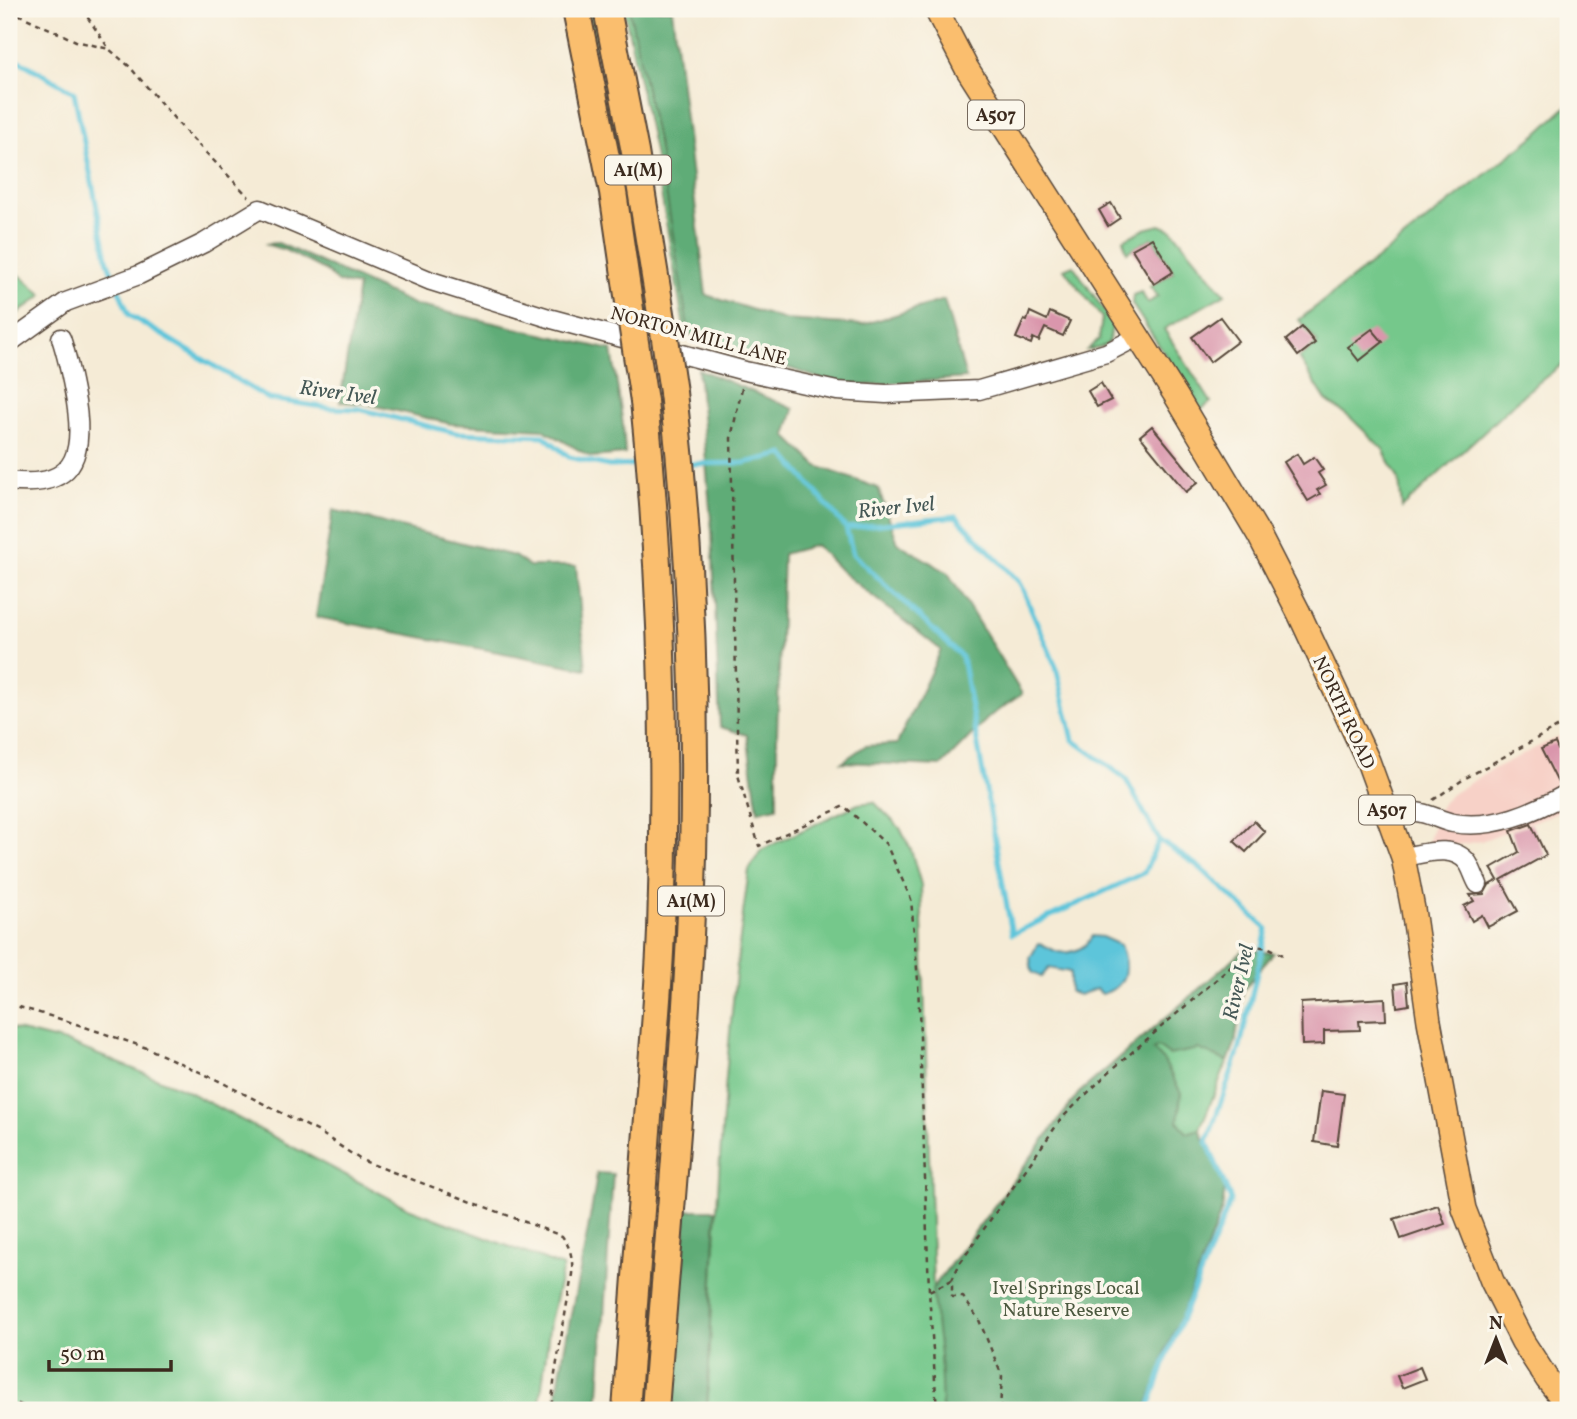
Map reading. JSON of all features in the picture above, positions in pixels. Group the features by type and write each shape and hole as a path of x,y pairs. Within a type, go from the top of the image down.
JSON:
{"highway":[{"name":"A1(M)","path":"576,9 613,192 644,401 661,609 664,726 661,932 626,1410"},
{"name":"A1(M)","path":"607,9 635,152 673,392 684,501 691,613 693,806 684,1026 655,1410"}],"main road":[{"name":"NORTH ROAD","path":"936,9 967,67 1061,219 1139,336 1264,546 1299,613 1368,761 1403,858 1429,1021 1464,1209 1492,1280 1523,1342 1568,1406"}],"street":[{"path":"9,343 66,302 128,278 204,243 260,209"},
{"name":"NORTON MILL LANE","path":"260,209 431,281 552,319 745,371 837,391 886,394 979,390 1106,353 1139,336"},
{"path":"9,481 25,483 53,478 65,471 77,454 77,411 72,378 61,338"},
{"path":"1390,816 1415,811 1451,823 1476,825 1502,821 1543,807 1568,793"},
{"path":"1403,858 1448,852 1468,862 1478,884"}],"path":[{"path":"82,9 109,49 129,66 185,131 260,209"},
{"path":"9,10 76,41 109,49"},
{"path":"745,371 731,438 738,775 759,846 844,806 886,844 911,899 918,981 929,1291 937,1410"},
{"path":"1415,811 1464,779 1568,721"},
{"path":"1000,1410 1002,1376 979,1320 963,1297 952,1297 952,1280 960,1263 1061,1119 1108,1073 1255,946 1269,948 1285,956"},
{"path":"9,1004 147,1048 319,1132 361,1160 562,1236 568,1244 573,1260 551,1410"},
{"path":"929,1291 952,1280"},
{"path":"9,1399 30,1410"}],"shaded area":[{"path":"1568,732 1568,804 1555,813 1481,841 1428,850 1437,812 1453,793 1493,769"}],"green space":[{"path":"587,9 595,9 613,92 653,330 646,331"},
{"path":"624,9 629,9 659,151 689,334 685,333 654,151"},
{"path":"629,9 672,9 706,295 785,320 862,325 944,300 966,378 869,385 836,384 689,334 659,151"},
{"path":"1568,105 1568,360 1525,393 1402,508 1399,480 1383,449 1352,419 1326,400 1299,358 1318,343 1299,320 1537,134"},
{"path":"1160,225 1172,230 1225,294 1164,329 1211,402 1201,410 1132,304 1133,295 1141,292 1148,303 1158,296 1150,287 1173,272 1152,238 1127,252 1123,240"},
{"path":"278,243 415,305 612,350 625,454 591,457 542,429 451,424 364,403 340,402 358,286 337,282 326,271 285,250 265,244"},
{"path":"1073,265 1113,324 1108,343 1099,348 1087,350 1099,339 1102,318 1064,269"},
{"path":"9,266 43,295 9,320"},
{"path":"698,369 794,409 786,436 817,466 878,488 898,543 948,573 1022,694 990,716 941,766 842,762 865,746 897,744 941,650 842,572 816,545 783,554 777,807 758,811 747,735 720,727 712,531"},
{"path":"333,510 514,556 529,566 576,566 586,669 316,617"},
{"path":"874,802 900,828 911,850 921,885 933,1288 1079,1093 1245,949 1273,953 1243,991 1235,1043 1200,1129 1225,1188 1222,1209 1166,1349 1160,1373 1145,1410 707,1410 726,1072 749,870 761,850 858,804"},
{"name":"Ivel Springs Local Nature Reserve","path":"1245,949 1273,953 1243,991 1235,1043 1228,1062 1199,1049 1169,1055 1158,1047 1153,1050 1164,1061 1181,1093 1178,1121 1187,1133 1200,1129 1225,1188 1222,1209 1166,1349 1160,1373 1145,1410 942,1410 940,1355 932,1289 1079,1093"},
{"path":"9,1028 69,1043 183,1089 408,1208 563,1267 550,1322 539,1410 9,1410"},
{"path":"597,1173 613,1174 598,1410 555,1410 564,1350"},
{"path":"686,1210 716,1210 707,1410 673,1410"}],"water":[{"path":"1092,936 1102,937 1120,945 1123,953 1124,975 1111,990 1102,994 1096,989 1079,995 1070,992 1070,972 1049,968 1041,977 1032,972 1030,958 1038,944 1064,953 1076,951"}],"building":[{"path":"1111,203 1120,218 1108,226 1099,210"},
{"path":"1152,238 1173,272 1154,284 1132,249"},
{"path":"1030,312 1047,320 1050,312 1070,321 1063,336 1045,328 1039,341 1033,338 1031,344 1016,338"},
{"path":"1220,317 1238,341 1210,362 1192,337"},
{"path":"1302,327 1315,343 1298,356 1286,340"},
{"path":"1372,329 1383,342 1359,361 1348,347"},
{"path":"1101,383 1111,400 1097,407 1088,391"},
{"path":"1152,426 1198,482 1186,492 1140,436"},
{"path":"1297,454 1303,464 1314,457 1323,470 1318,473 1326,485 1317,490 1320,494 1308,501 1284,462"},
{"path":"1555,743 1568,771 1568,778 1558,783 1541,749"},
{"path":"1254,821 1265,832 1246,852 1234,841"},
{"path":"1531,824 1546,855 1501,880 1518,911 1488,927 1482,915 1472,921 1464,906 1474,901 1470,895 1484,894 1489,885 1498,880 1491,868 1519,852 1511,831"},
{"path":"1407,982 1409,1005 1397,1007 1395,984"},
{"path":"1385,998 1386,1020 1359,1021 1360,1030 1324,1031 1324,1044 1302,1045 1301,1003"},
{"path":"1321,1091 1344,1094 1337,1146 1314,1142"},
{"path":"1438,1205 1445,1224 1401,1239 1394,1219"},
{"path":"1420,1367 1425,1379 1402,1388 1397,1376"}],"waterway":[{"name":"River Ivel","path":"9,55 74,92 108,263 129,315 269,399 329,408 359,409 456,433 544,436 569,457 609,466 643,465"},
{"name":"River Ivel","path":"688,464 744,463 784,454 846,528 956,516 1020,583 1056,667 1073,740 1125,778 1159,840 1198,866 1267,929 1240,1047 1207,1142 1231,1200 1169,1350 1148,1410"},
{"path":"846,528 853,554 962,657 1012,934 1144,873 1159,840"}]}
